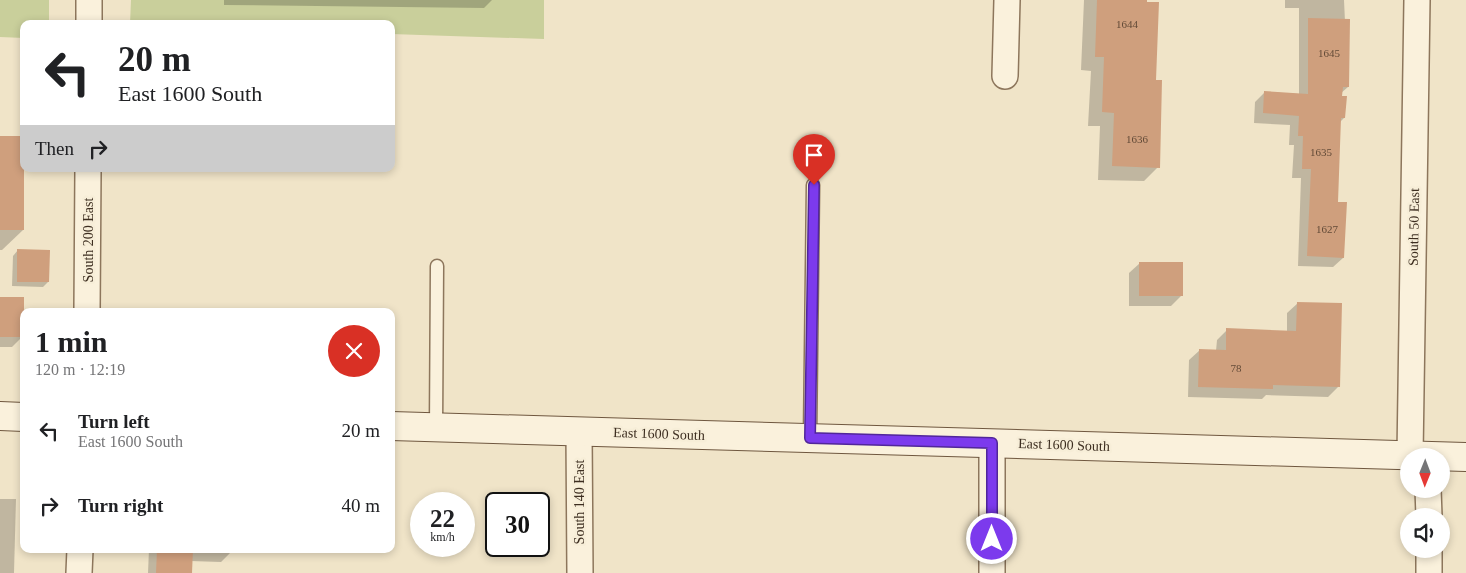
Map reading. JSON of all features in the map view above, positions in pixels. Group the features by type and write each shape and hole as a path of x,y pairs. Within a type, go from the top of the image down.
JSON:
{"street":[{"path":"89,0 89,20"},
{"path":"1004,76 1007,0"},
{"name":"South 50 East","path":"1417,0 1422,448"},
{"name":"South 200 East","path":"87,308 88,172"},
{"path":"0,416 20,417"},
{"name":"East 1600 South","path":"395,426 1400,454"},
{"name":"South 140 East","path":"579,432 580,573"},
{"path":"992,443 992,573"},
{"name":"East 1600 South","path":"1450,456 1466,457"},
{"path":"79,573 80,553"},
{"path":"1429,558 1429,573"}],"lane":[{"path":"810,438 814,185"},
{"path":"436,428 437,266"}],"green space":[{"path":"0,0 49,0 49,20 20,20 20,38 0,37"},
{"path":"131,0 544,0 544,39 395,34 395,20 130,20"}],"building":[{"path":"1097,0 1147,0 1147,2 1159,2 1156,80 1162,80 1160,168 1112,166 1114,113 1102,112 1104,57 1095,57"},
{"path":"1308,18 1350,19 1349,87 1343,87 1342,96 1347,96 1345,118 1341,118 1338,202 1347,202 1344,258 1307,256 1311,169 1302,169 1303,136 1298,136 1299,116 1263,113 1264,91 1308,94"},
{"path":"0,136 20,136 20,172 24,172 24,230 0,230"},
{"path":"17,249 50,250 49,282 17,282"},
{"path":"1139,262 1183,262 1183,296 1139,296"},
{"path":"0,297 24,297 24,308 20,308 20,337 0,337"},
{"path":"1297,302 1342,303 1340,387 1273,385 1273,389 1198,387 1199,349 1226,350 1226,328 1296,331"},
{"path":"157,553 193,553 192,573 156,573"}],"route":[{"path":"814,185 810,438 992,443 992,539"}]}
